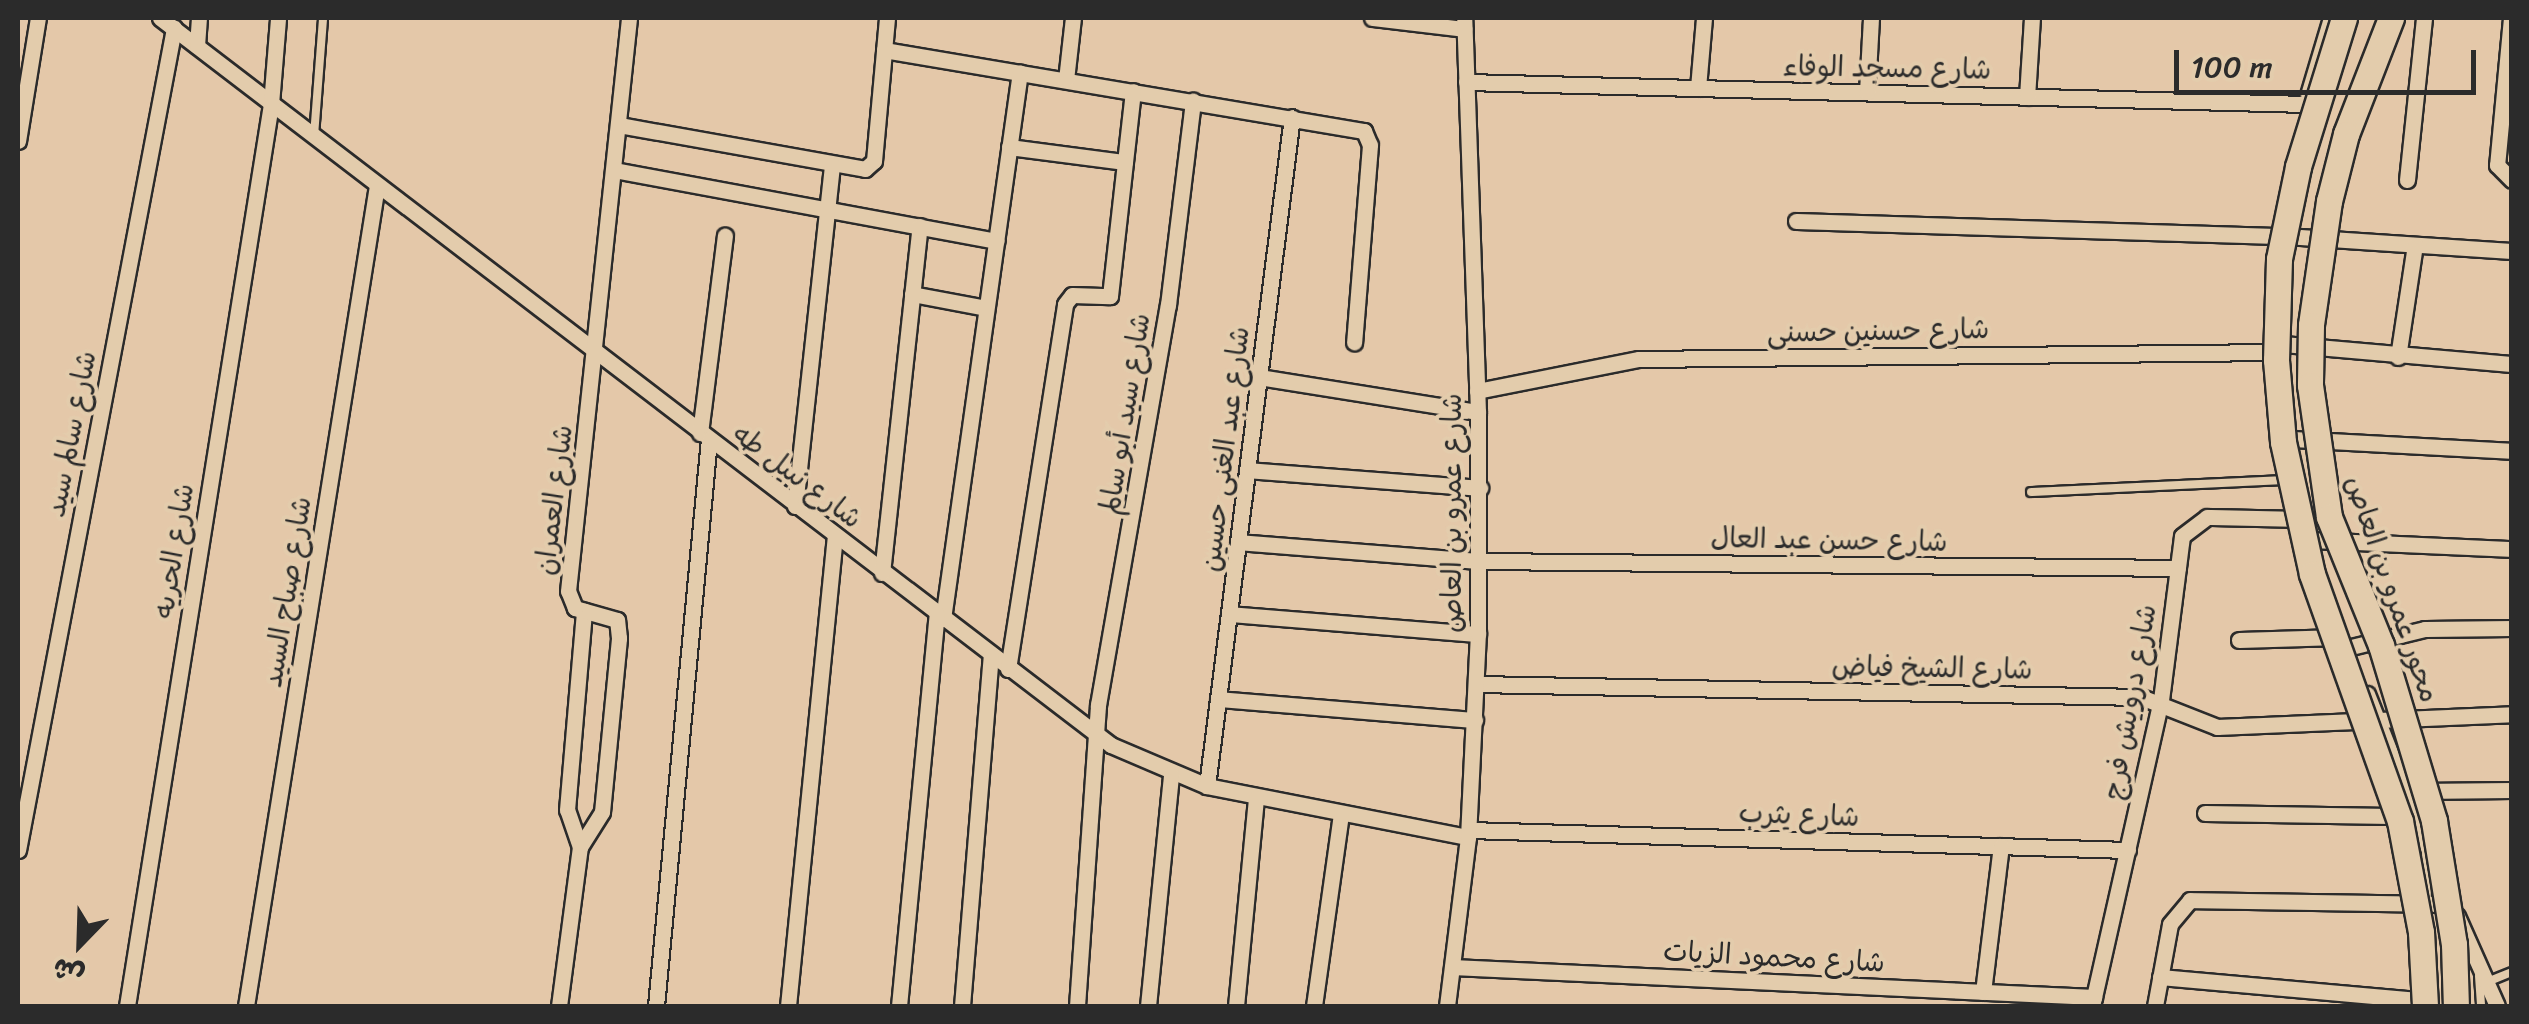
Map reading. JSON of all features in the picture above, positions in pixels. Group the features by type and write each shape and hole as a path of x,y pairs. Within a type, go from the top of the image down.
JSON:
{"main road":[{"path":"2344,18 2298,167 2279,260 2275,326 2283,442 2312,574 2396,802 2421,932 2420,1004"},
{"name":"محور عمرو بن العاص","path":"2390,18 2346,134 2329,201 2311,326 2310,385 2329,517 2381,645 2434,821 2454,944 2456,1006"}],"street":[{"path":"18,141 38,18"},
{"name":"شارع نبيل طه","path":"160,18 596,355 1097,733 1171,774 1208,786 1342,814 1468,834"},
{"path":"197,46 199,18"},
{"name":"شارع الحريه","path":"127,1006 271,104 278,18"},
{"name":"شارع العمران","path":"559,1006 580,846 602,812 620,628 610,616 584,612 568,591 630,18"},
{"path":"619,124 866,169 874,161 887,18"},
{"path":"1066,80 1073,18"},
{"path":"1372,18 1464,23"},
{"path":"1698,88 1704,18"},
{"path":"1867,92 1871,18"},
{"path":"2027,96 2032,18"},
{"path":"2331,18 2306,104 2284,236 2282,348 2291,439 2313,540 2345,642 2451,904 2497,1006"},
{"path":"2406,180 2424,18"},
{"path":"2506,176 2511,18"},
{"name":"شارع عمرو بن العاص","path":"1447,1006 1468,834 1480,562 1478,391 1464,23"},
{"name":"شارع سالم سيد","path":"18,850 24,776 174,28"},
{"path":"884,50 1364,131 1369,156 1354,342"},
{"path":"899,1006 940,617 1020,72"},
{"name":"شارع مسجد الوفاء","path":"1466,82 2306,104"},
{"path":"1008,669 1064,304 1072,295 1107,298 1133,91"},
{"name":"شارع سيد أبو سالم","path":"1078,1006 1097,733 1168,305 1192,101"},
{"name":"شارع عبد الغنى حسين","path":"1208,786 1292,117"},
{"path":"1009,147 1125,162"},
{"path":"795,506 832,165"},
{"path":"614,170 996,241"},
{"name":"شارع صباح السيد","path":"246,1006 377,185"},
{"path":"1796,221 2284,236 2512,251"},
{"path":"882,573 920,226"},
{"path":"656,1006 704,436 725,236"},
{"path":"2398,357 2415,245"},
{"path":"912,294 986,308"},
{"name":"شارع حسنين حسنى","path":"1478,391 1658,358 2282,348 2512,364"},
{"path":"1259,377 1478,412"},
{"path":"2291,439 2512,451"},
{"path":"1247,470 1480,488"},
{"name":"شارع درويش فرج","path":"2093,1002 2161,700 2182,536 2200,519 2308,519"},
{"path":"788,1006 835,536"},
{"path":"2313,540 2512,549"},
{"name":"شارع حسن عبد العال","path":"1238,542 1480,562 2178,568"},
{"path":"580,846 567,810 584,612"},
{"path":"1229,614 1478,634"},
{"path":"2239,640 2345,642 2425,629 2512,628"},
{"path":"962,1006 991,656"},
{"name":"شارع الشيخ فياض","path":"1476,684 2161,700 2217,727 2380,724 2512,714"},
{"path":"1218,699 1475,720"},
{"path":"1148,1006 1171,774"},
{"path":"2404,790 2512,790"},
{"path":"1236,1006 1256,798"},
{"path":"1314,1006 1342,814"},
{"path":"2205,814 2415,816"},
{"name":"شارع يثرب","path":"1468,834 2128,850"},
{"path":"1990,997 2001,846"},
{"path":"2155,1006 2179,908 2210,898 2451,904"},
{"name":"شارع محمود الزيات","path":"1452,967 2093,1002"},
{"path":"2160,977 2420,1004"}],"lane":[{"path":"314,136 323,18"},
{"path":"2031,492 2298,480"},
{"path":"2420,1004 2427,904 2426,842"},
{"path":"2478,964 2481,1006"},
{"path":"2486,982 2512,972"}]}
